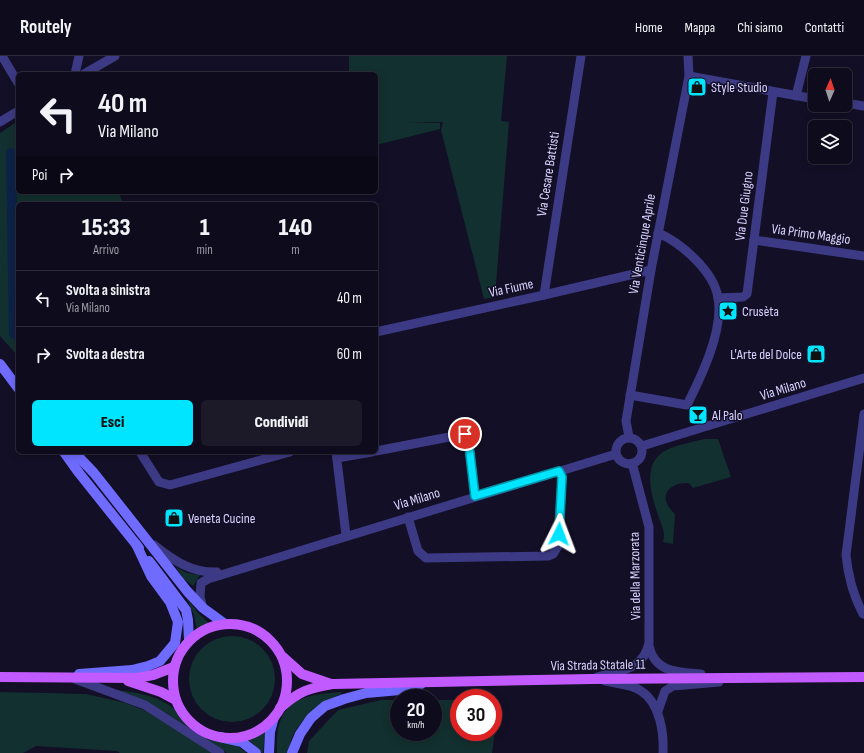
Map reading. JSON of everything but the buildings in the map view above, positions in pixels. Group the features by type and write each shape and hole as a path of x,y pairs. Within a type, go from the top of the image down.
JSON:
{"main road":[{"path":"0,364 16,385"},
{"path":"65,454 186,610 189,640"},
{"path":"76,454 94,473 187,591 203,608 225,624"},
{"path":"47,677 132,670 148,666 160,661 175,643 178,622 170,602 151,576 136,544"},
{"path":"220,737 238,738 254,733 268,724 280,708 286,693 287,674 282,656 272,641 258,631 242,625 225,624 212,626 189,640 180,653 174,668 173,684 176,700 183,713 193,725 206,733 220,737 242,742 256,753"},
{"name":"Via Strada Statale 11","path":"282,656 302,674 333,684"},
{"path":"0,677 137,678 153,675 174,668"},
{"name":"Via Strada Statale 11","path":"280,708 298,693 333,684 592,679 864,677"},
{"path":"112,678 133,682 176,700"},
{"path":"292,753 300,734 311,718 325,706 366,693 400,690 427,682"},
{"path":"270,753 270,732 274,717"}],"street":[{"path":"2,56 16,80"},
{"path":"76,72 78,56"},
{"path":"87,72 115,56"},
{"name":"Via Cesare Battisti","path":"544,296 580,56"},
{"name":"Via Venticinque Aprile","path":"629,437 626,421 630,395 651,270 689,76 688,56"},
{"path":"796,96 806,56"},
{"path":"689,76 808,98"},
{"name":"Via Due Giugno","path":"718,298 743,297 747,294 773,92"},
{"path":"852,104 864,106"},
{"path":"0,122 16,112"},
{"path":"630,395 687,405 710,353 719,315 718,298 707,273 697,261 676,242 658,233"},
{"name":"Via Primo Maggio","path":"754,240 864,256"},
{"name":"Via Fiume","path":"378,332 544,296 651,270"},
{"name":"Via Milano","path":"642,446 864,378"},
{"path":"863,614 857,603 847,566 846,555 864,414"},
{"path":"378,451 465,434 468,437 475,496"},
{"path":"629,437 638,441 642,446 643,450 641,458 632,464 622,462 616,454 616,446 623,438 629,437"},
{"path":"141,454 160,482 170,485 283,454"},
{"path":"346,535 337,455 349,454"},
{"name":"Via Milano","path":"226,572 616,454"},
{"name":"Via della Marzorata","path":"632,464 648,528 649,643 651,657 657,663 679,672 740,679"},
{"path":"408,516 418,551 426,558 548,556 553,554 558,546 562,477 559,471"},
{"path":"144,537 174,561 188,568 205,573 226,572"},
{"path":"203,608 200,597 201,583 226,572"},
{"name":"Via della Marzorata","path":"592,679 632,667 640,662 646,654 649,643"},
{"path":"72,677 145,705 220,753"},
{"path":"592,679 630,686 641,690 648,696 658,711 664,743 663,753"},
{"path":"658,711 665,691 673,686 740,679"}],"green space":[{"path":"349,56 507,56 501,121 509,122 495,297 484,299 441,130 443,122 407,122 440,123 440,129 378,144 378,72 349,72"},
{"path":"16,122 16,194 120,194 122,202 16,202 16,354 0,336 0,133"},
{"path":"704,439 718,439 731,477 693,488 689,483 681,483 670,488 667,492 666,502 675,514 673,544 663,542 664,531 652,496 650,477 655,460 662,453 671,448"},
{"path":"176,567 187,573 200,575 193,586 184,579"},
{"path":"186,597 199,614 210,624 197,631 194,615"},
{"path":"232,636 248,639 256,643 268,655 272,663 275,679 272,695 268,703 256,715 248,719 232,722 216,719 208,715 196,703 192,695 189,679 192,663 196,655 208,643 216,639"},
{"path":"115,690 131,692 162,701 176,710 199,732 236,745 246,753 227,753 147,702"},
{"path":"0,692 86,694 126,703 146,711 214,753 120,753 117,751 36,746 23,753 0,753"},
{"path":"341,692 341,694 320,705 302,722 293,735 288,753 277,753 277,736 280,723 291,705 300,699 325,693"},
{"path":"381,700 390,700 390,741 442,741 442,700 450,700 450,741 494,741 492,753 307,753 309,741 338,710"},
{"path":"265,732 263,753 262,753 249,740"}],"waterway":[{"path":"11,153 14,334"}],"place":[{"name":"Style Studio","path":"697,87"},
{"name":"Crusèta","path":"728,311"},
{"name":"L'Arte del Dolce","path":"816,354"},
{"name":"Al Palo","path":"698,415"},
{"name":"Veneta Cucine","path":"174,518"}],"route":[{"path":"465,434 468,437 475,496 559,471 562,477 559,534"}]}
